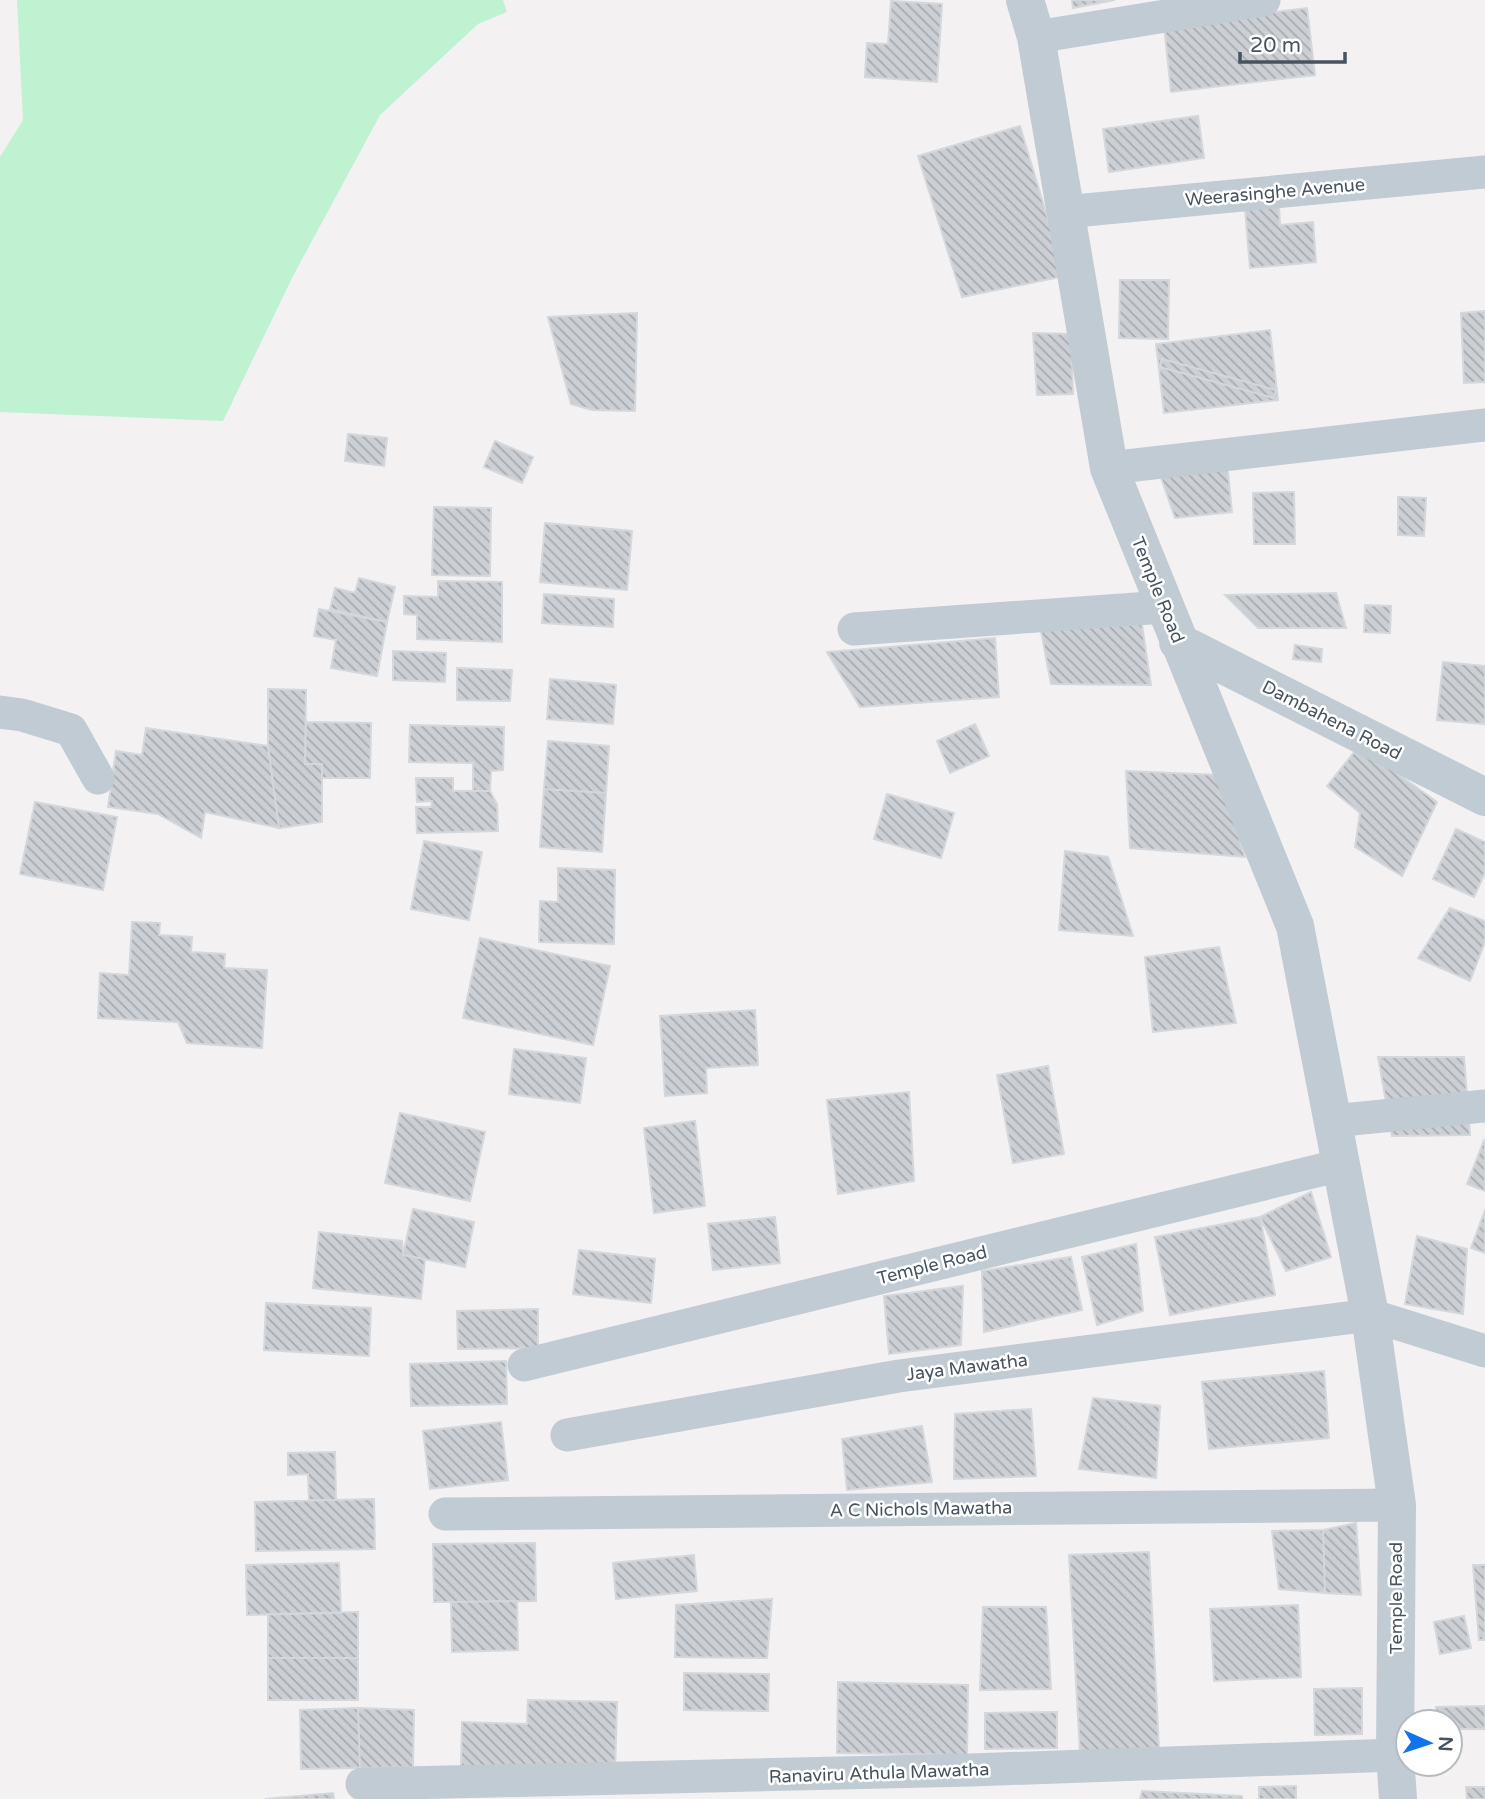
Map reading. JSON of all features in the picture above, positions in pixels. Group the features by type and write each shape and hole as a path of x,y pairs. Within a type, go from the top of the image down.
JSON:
{"street":[{"name":"Temple Road","path":"1025,0 1036,37 1109,468 1294,926 1370,1315 1397,1505 1395,1708"},
{"path":"1036,37 1264,0"},
{"name":"Weerasinghe Avenue","path":"1064,212 1485,172"},
{"path":"1109,468 1485,425"},
{"path":"854,629 1164,607"},
{"name":"Dambahena Road","path":"1178,642 1485,797"},
{"path":"0,712 22,715 71,730 98,778"},
{"path":"1332,1121 1485,1106"},
{"name":"Temple Road","path":"524,1365 1341,1165"},
{"path":"1370,1315 1485,1351"},
{"name":"Jaya Mawatha","path":"566,1435 899,1376 1370,1315"},
{"name":"A C Nichols Mawatha","path":"445,1514 1397,1505"},
{"name":"Ranaviru Athula Mawatha","path":"362,1784 971,1770 1394,1755"},
{"name":"Temple Road","path":"1397,1778 1398,1799"}],"green space":[{"path":"17,0 503,0 507,12 478,24 380,115 293,276 223,421 0,412 0,157 23,120"}],"building":[{"path":"1072,0 1115,0 1073,8"},
{"path":"891,1 942,4 937,82 865,77 867,43 888,44"},
{"path":"1307,8 1315,75 1171,92 1164,25"},
{"path":"1198,116 1204,158 1109,172 1103,129"},
{"path":"1020,126 1065,276 962,297 918,156"},
{"path":"1279,206 1280,225 1313,222 1316,262 1250,268 1245,209"},
{"path":"1120,280 1169,280 1168,339 1119,338"},
{"path":"1485,311 1485,382 1464,383 1461,313"},
{"path":"637,313 635,411 592,410 571,404 548,317"},
{"path":"1270,330 1278,400 1164,413 1156,344"},
{"path":"1033,333 1071,334 1073,394 1037,395"},
{"path":"1162,359 1276,390 1274,398 1160,367"},
{"path":"348,434 387,438 384,466 345,461"},
{"path":"495,441 533,457 522,483 484,467"},
{"path":"1227,462 1232,512 1175,518 1158,469"},
{"path":"1294,492 1295,544 1254,544 1253,493"},
{"path":"1398,497 1426,498 1424,536 1398,535"},
{"path":"434,507 491,508 490,576 432,575"},
{"path":"545,523 632,531 627,590 540,582"},
{"path":"359,578 395,587 387,622 330,609 335,588 355,593"},
{"path":"438,581 502,582 502,642 417,639 417,615 404,614 404,596 438,597"},
{"path":"1336,593 1346,628 1258,628 1225,595"},
{"path":"544,594 614,599 613,627 542,623"},
{"path":"1365,605 1391,606 1390,633 1364,632"},
{"path":"319,609 387,622 377,676 331,668 336,640 314,636"},
{"path":"1141,618 1151,685 1051,684 1040,626"},
{"path":"995,638 999,697 860,707 827,652"},
{"path":"1295,645 1322,649 1321,662 1293,659"},
{"path":"393,651 446,653 445,682 393,680"},
{"path":"1443,662 1485,666 1485,724 1437,720"},
{"path":"457,668 512,670 510,701 457,700"},
{"path":"550,679 616,685 613,724 547,719"},
{"path":"268,689 306,690 305,764 322,764 322,822 279,828 268,746"},
{"path":"306,722 371,723 370,778 322,778 322,764 305,764"},
{"path":"975,724 989,756 950,773 937,741"},
{"path":"410,725 504,727 503,770 491,771 490,791 473,791 473,763 409,762"},
{"path":"146,728 268,746 279,828 205,812 201,838 158,814 108,807 116,751 142,755"},
{"path":"548,741 609,746 606,793 544,789"},
{"path":"1359,746 1437,802 1402,876 1355,847 1360,813 1327,786"},
{"path":"1126,771 1220,775 1245,857 1130,848"},
{"path":"416,778 453,778 453,791 490,791 497,804 498,831 417,833 416,807 431,807 432,801 417,802"},
{"path":"544,789 606,793 602,852 540,847"},
{"path":"887,794 954,813 941,858 874,839"},
{"path":"35,802 117,817 103,890 20,874"},
{"path":"1456,829 1485,842 1485,873 1474,897 1433,879"},
{"path":"424,841 482,852 469,920 411,909"},
{"path":"1065,851 1108,857 1133,936 1059,930"},
{"path":"558,868 615,870 614,944 539,942 540,901 558,902"},
{"path":"1450,908 1485,921 1485,942 1470,981 1418,958"},
{"path":"132,922 160,923 159,935 192,937 191,952 225,954 224,968 267,970 262,1048 187,1043 178,1022 98,1018 100,973 129,975"},
{"path":"480,938 610,966 593,1045 463,1018"},
{"path":"1219,947 1236,1023 1153,1032 1145,957"},
{"path":"755,1010 758,1065 706,1068 707,1093 665,1096 660,1016"},
{"path":"514,1049 586,1058 580,1103 509,1094"},
{"path":"1378,1057 1464,1057 1470,1135 1392,1136"},
{"path":"1048,1066 1064,1154 1013,1163 997,1075"},
{"path":"909,1092 914,1181 838,1194 827,1100"},
{"path":"400,1113 485,1132 470,1201 385,1183"},
{"path":"695,1121 705,1206 654,1213 644,1128"},
{"path":"1485,1140 1485,1191 1467,1184"},
{"path":"1311,1192 1331,1257 1286,1271 1260,1217"},
{"path":"413,1209 474,1222 465,1267 403,1255"},
{"path":"1485,1210 1485,1253 1471,1248"},
{"path":"775,1217 780,1263 713,1270 708,1224"},
{"path":"1260,1217 1275,1295 1170,1315 1155,1237"},
{"path":"319,1232 402,1241 403,1255 425,1259 421,1299 313,1288"},
{"path":"1417,1236 1467,1249 1463,1314 1405,1304"},
{"path":"1136,1244 1143,1311 1097,1325 1082,1257"},
{"path":"579,1250 655,1259 651,1303 573,1294"},
{"path":"1071,1257 1082,1310 984,1332 982,1271"},
{"path":"963,1286 961,1345 889,1354 884,1296"},
{"path":"266,1303 371,1308 369,1356 264,1350"},
{"path":"538,1309 538,1348 458,1349 457,1311"},
{"path":"506,1361 507,1404 411,1406 410,1364"},
{"path":"1324,1371 1329,1438 1209,1449 1202,1382"},
{"path":"1093,1398 1160,1406 1156,1478 1079,1469"},
{"path":"1031,1409 1036,1476 954,1479 955,1414"},
{"path":"501,1422 508,1480 430,1489 423,1431"},
{"path":"922,1426 932,1482 847,1490 842,1439"},
{"path":"335,1452 336,1500 309,1500 308,1474 288,1475 288,1453"},
{"path":"374,1499 375,1549 256,1551 255,1502"},
{"path":"1356,1523 1361,1595 1325,1593 1323,1530"},
{"path":"1323,1530 1325,1593 1279,1589 1272,1531"},
{"path":"535,1543 536,1601 434,1602 433,1544"},
{"path":"1149,1552 1159,1748 1080,1753 1069,1555"},
{"path":"694,1555 697,1591 616,1599 613,1563"},
{"path":"339,1563 341,1613 247,1615 246,1565"},
{"path":"1473,1565 1485,1565 1485,1640 1479,1640"},
{"path":"772,1599 767,1658 675,1657 676,1605"},
{"path":"517,1601 518,1650 452,1652 451,1602"},
{"path":"1298,1605 1301,1677 1214,1681 1210,1609"},
{"path":"983,1607 1046,1607 1051,1689 980,1690"},
{"path":"358,1612 358,1658 268,1658 268,1614"},
{"path":"1464,1616 1471,1648 1440,1654 1434,1622"},
{"path":"268,1658 358,1658 358,1700 268,1700"},
{"path":"684,1673 769,1674 768,1711 684,1710"},
{"path":"838,1682 968,1685 967,1755 837,1753"},
{"path":"1362,1688 1362,1734 1315,1735 1314,1689"},
{"path":"528,1700 617,1702 615,1772 461,1767 462,1722 527,1724"},
{"path":"1485,1706 1485,1729 1464,1729 1464,1708 1436,1707"},
{"path":"358,1708 414,1710 413,1767 360,1768"},
{"path":"358,1708 360,1768 301,1769 300,1710"},
{"path":"1057,1712 1057,1748 985,1749 985,1713"},
{"path":"1296,1786 1296,1799 1259,1799 1259,1787"},
{"path":"1466,1787 1485,1787 1485,1799 1467,1799"},
{"path":"1142,1791 1242,1796 1242,1799 1140,1799"},
{"path":"333,1793 334,1799 265,1799"}]}
